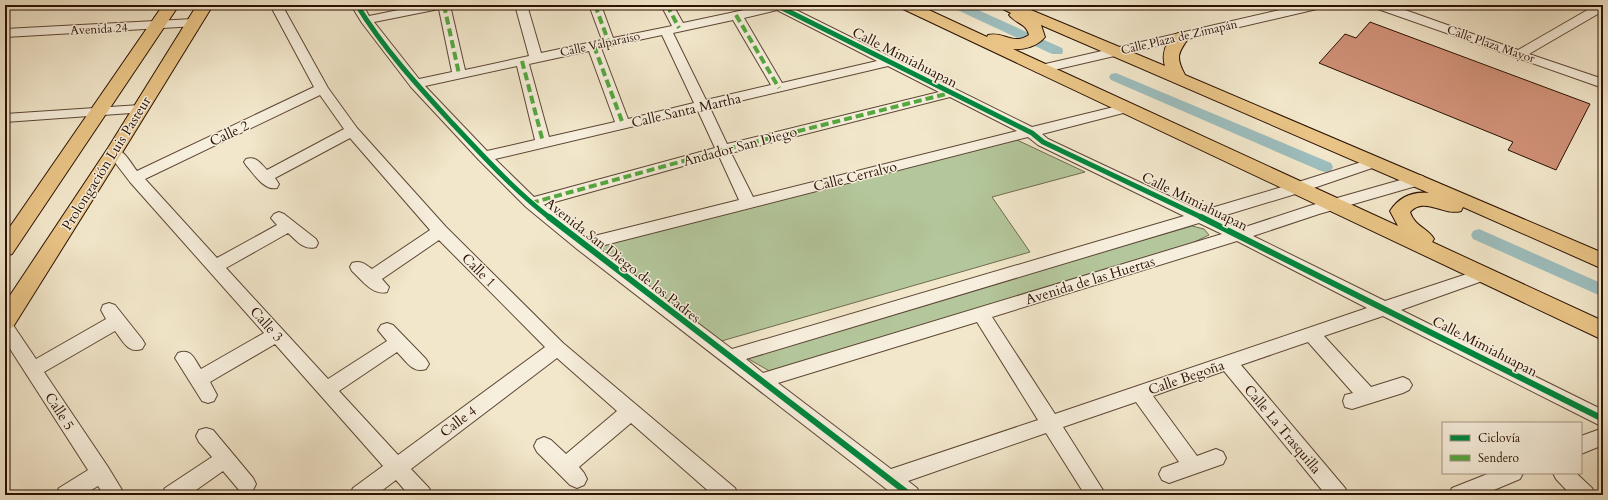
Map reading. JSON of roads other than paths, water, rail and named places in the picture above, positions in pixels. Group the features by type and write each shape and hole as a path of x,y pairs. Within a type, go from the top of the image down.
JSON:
{"main road":[{"path":"5,249 171,5"},
{"name":"Prolongación Luis Pasteur","path":"5,321 114,152 205,5"},
{"path":"906,5 1332,204 1482,276 1603,331"},
{"path":"921,12 937,16 1003,42 1012,44 1033,40 1036,29 1033,24 998,5"},
{"path":"1006,5 1179,80 1418,180 1603,261"},
{"path":"1179,80 1170,60 1172,47 1182,36"},
{"path":"1603,269 1579,261 1446,203 1429,199 1413,200 1404,204 1400,211 1404,223 1417,236 1545,296 1603,331"}],"street":[{"name":"Calle 1","path":"276,5 322,89 352,131 440,231 557,348 728,495"},
{"name":"Avenida San Diego de los Padres","path":"357,5 366,20 416,84 484,157 531,203 583,245 910,495"},
{"path":"366,20 442,5 459,74"},
{"path":"521,5 536,58"},
{"path":"595,5 609,42"},
{"path":"667,5 672,29 702,106 748,202"},
{"name":"Calle Valparaíso","path":"416,84 780,5"},
{"name":"Calle Mimiahuapan","path":"780,5 950,94 1032,133 1043,142 1238,235 1603,419"},
{"name":"Calle Plaza de Zimapán","path":"1041,69 1317,5"},
{"name":"Calle Plaza Mayor","path":"1379,5 1603,84"},
{"path":"1519,54 1603,6"},
{"path":"736,15 779,88"},
{"name":"Avenida 24","path":"5,34 193,23"},
{"path":"594,46 623,124"},
{"path":"522,61 543,142"},
{"name":"Calle Santa Martha","path":"484,157 888,62"},
{"name":"Calle 2","path":"135,178 322,89"},
{"name":"Andador San Diego","path":"531,203 723,150 950,94"},
{"name":"Calle Cerralvo","path":"583,245 748,202 1032,133 1126,108"},
{"path":"5,118 140,109"},
{"path":"251,162 269,180 352,131"},
{"name":"Calle 3","path":"114,152 135,178 422,495"},
{"name":"Avenida de las Huertas","path":"729,357 1297,188 1376,162"},
{"name":"Avenida de las Huertas","path":"761,381 1238,235 1332,204 1418,180"},
{"path":"216,266 284,222 310,244"},
{"path":"358,267 376,282 440,231"},
{"name":"Calle Begoña","path":"889,479 1482,276"},
{"path":"980,313 1096,495"},
{"path":"33,369 113,316 136,344"},
{"name":"Calle 5","path":"5,327 115,495"},
{"path":"198,380 277,334"},
{"path":"1312,334 1359,399 1402,385"},
{"path":"327,390 393,336 420,364"},
{"name":"Calle 4","path":"360,495 557,348"},
{"path":"184,358 208,395"},
{"name":"Calle La Trasquilla","path":"1228,363 1338,495"},
{"path":"1140,393 1193,466"},
{"path":"544,446 571,473 631,411"},
{"path":"206,436 246,484"},
{"path":"1582,445 1603,436"},
{"path":"1169,474 1216,458"},
{"path":"172,495 225,459"},
{"path":"66,495 101,473"},
{"path":"1459,495 1511,474"},
{"path":"1564,474 1585,495"}],"waterway":[{"path":"957,5 1057,51"},
{"path":"1116,77 1326,167"},
{"path":"1479,235 1603,291"}]}
